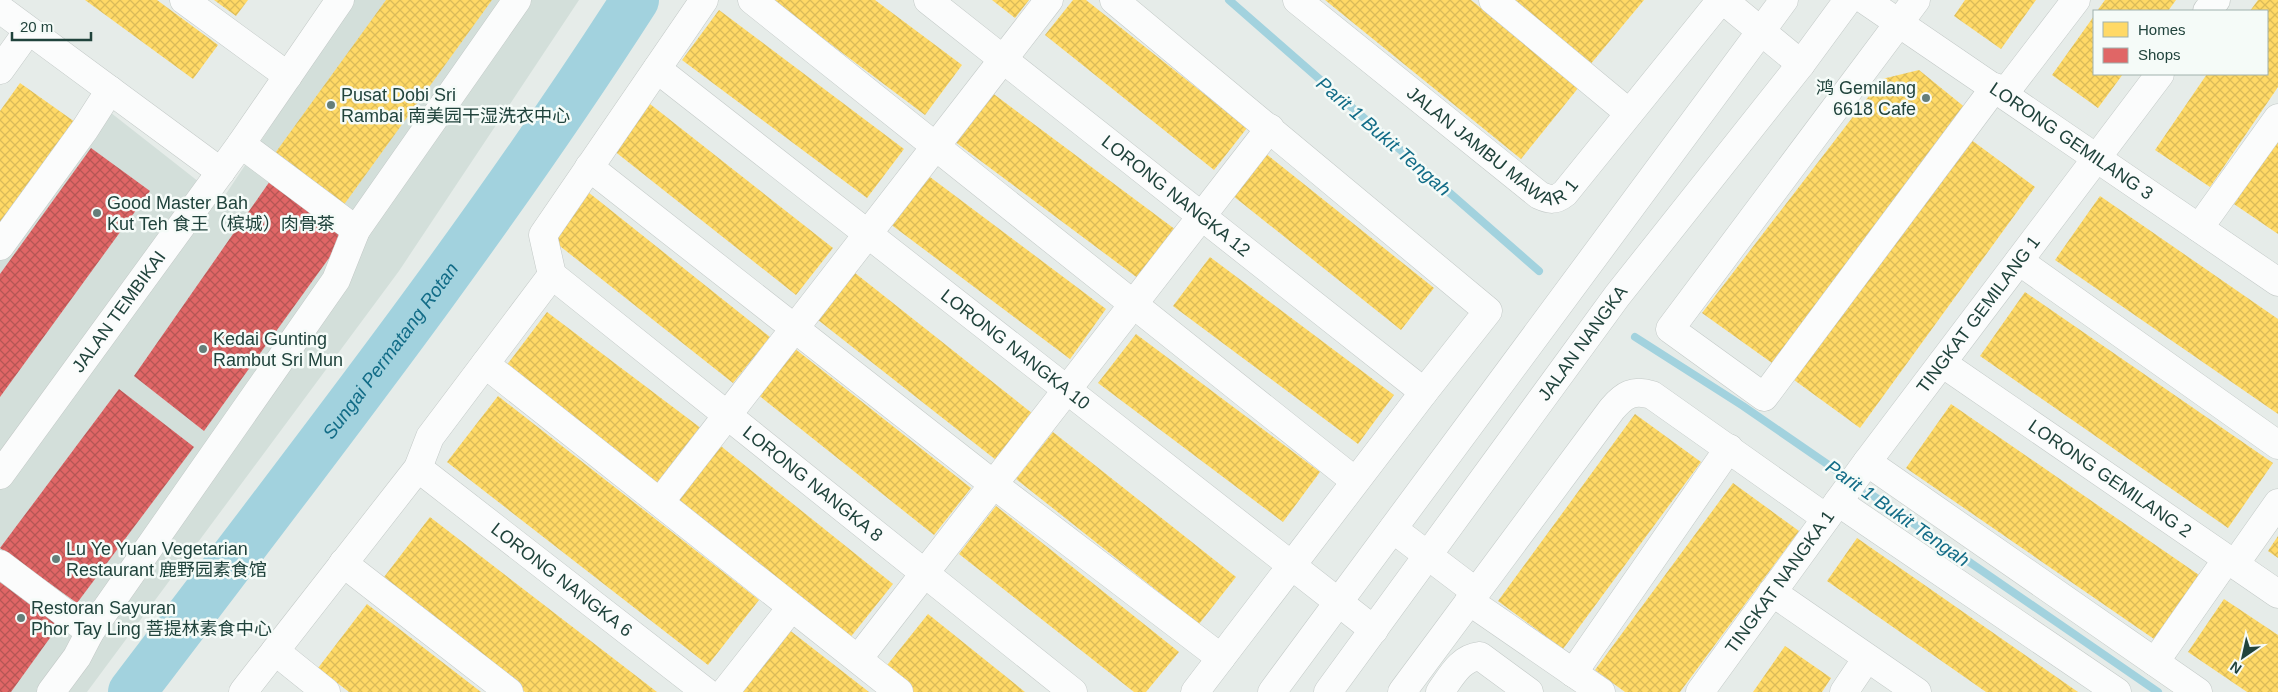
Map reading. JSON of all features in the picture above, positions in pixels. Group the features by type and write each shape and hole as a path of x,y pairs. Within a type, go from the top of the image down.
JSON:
{"street":[{"path":"184,0 288,76"},
{"name":"JALAN TEMBIKAI","path":"0,475 221,172 340,0"},
{"path":"51,692 77,657 90,632 336,280 356,230 517,0"},
{"path":"243,692 418,468 430,437 552,276 543,234 704,0"},
{"path":"752,0 935,148 1356,481"},
{"name":"LORONG NANGKA 12","path":"928,0 1424,392"},
{"path":"660,502 1049,0"},
{"path":"1114,0 1488,311 1195,692"},
{"name":"JALAN JAMBU MAWAR 1","path":"1297,0 1539,195 1550,200 1559,198 1565,193 1722,0"},
{"path":"1493,0 1629,113"},
{"path":"1722,0 1801,64"},
{"path":"1272,692 1784,0"},
{"name":"JALAN NANGKA","path":"1328,692 1617,296 1801,64 1848,0"},
{"name":"LORONG GEMILANG 3","path":"1865,0 1900,22 2278,282"},
{"path":"1916,0 1670,329 1764,397 2000,91 2076,0"},
{"path":"2208,10 2216,0"},
{"path":"0,8 28,31 221,172"},
{"path":"0,70 28,31"},
{"name":"LORONG NANGKA 10","path":"657,69 1374,630"},
{"name":"TINGKAT GEMILANG 1","path":"1864,467 2159,75"},
{"path":"0,246 85,129 110,90"},
{"path":"2199,228 2278,118"},
{"path":"858,659 1270,128"},
{"path":"241,144 356,230"},
{"path":"589,167 994,484 1221,658"},
{"path":"2019,261 2278,444"},
{"name":"LORONG NANGKA 8","path":"552,276 1073,692"},
{"name":"LORONG GEMILANG 2","path":"1942,363 2278,594"},
{"path":"485,364 899,692"},
{"path":"1402,692 1612,409 1620,400 1640,391 1652,395 1729,448 1836,505 2116,692"},
{"path":"1573,672 1729,448"},
{"path":"1864,467 2198,692"},
{"name":"TINGKAT NANGKA 1","path":"1700,692 1864,467"},
{"name":"LORONG NANGKA 6","path":"418,468 706,692"},
{"path":"2155,662 2278,503"},
{"path":"1393,529 1428,555 1472,596 1601,692"},
{"path":"343,563 509,692"},
{"path":"0,564 90,632"},
{"path":"1772,592 1918,692"},
{"path":"725,692 791,608"},
{"path":"275,651 326,692"},
{"path":"1440,692 1459,665 1470,657 1480,656 1529,692"},
{"path":"1844,692 1867,658"}],"shaded area":[{"path":"354,0 579,0 399,271 87,692 0,692 0,254 106,109 222,200"}],"building: Homes":[{"path":"85,0 157,0 218,45 193,79"},
{"path":"214,0 248,0 236,16"},
{"path":"386,0 492,0 343,206 273,156"},
{"path":"772,0 875,0 962,65 925,115"},
{"path":"992,0 1029,0 1015,18"},
{"path":"1073,0 1086,0 1247,128 1214,170 1045,35"},
{"path":"1325,0 1471,0 1579,87 1521,159"},
{"path":"1510,0 1644,0 1589,66"},
{"path":"1965,0 2036,0 2001,49 1954,16"},
{"path":"2105,0 2176,0 2169,10 2098,10"},
{"path":"2258,0 2278,0 2278,87 2210,187 2155,150 2206,75 2268,75 2268,10 2251,10"},
{"path":"719,10 904,149 867,198 682,60"},
{"path":"2093,17 2093,75 2122,75 2098,108 2052,75"},
{"path":"1919,70 1967,109 1772,363 1702,313 1882,79"},
{"path":"20,83 75,122 0,228 0,111"},
{"path":"991,92 1176,230 1139,279 954,141"},
{"path":"650,104 833,248 796,295 613,150"},
{"path":"1966,136 2035,187 1860,428 1790,377"},
{"path":"2278,139 2278,234 2234,204"},
{"path":"1265,153 1434,288 1401,330 1232,195"},
{"path":"922,171 1106,309 1070,359 885,220"},
{"path":"588,192 770,337 733,383 551,239"},
{"path":"2100,196 2278,319 2278,414 2055,260"},
{"path":"1210,257 1394,395 1358,444 1173,306"},
{"path":"850,269 1033,414 996,460 813,316"},
{"path":"2025,292 2273,463 2228,528 1980,356"},
{"path":"547,312 702,429 658,487 503,370"},
{"path":"1136,334 1320,472 1283,522 1098,383"},
{"path":"789,344 971,488 934,535 752,390"},
{"path":"498,396 759,600 708,665 447,462"},
{"path":"1951,404 2199,575 2154,639 1906,468"},
{"path":"1635,414 1701,462 1563,649 1498,601"},
{"path":"1053,432 1236,577 1199,624 1016,479"},
{"path":"717,443 893,584 849,639 673,498"},
{"path":"1733,483 1799,531 1680,692 1625,692 1595,670"},
{"path":"996,506 1179,652 1146,692 1134,692 959,554"},
{"path":"430,517 657,692 525,692 381,581"},
{"path":"2278,536 2278,558 2268,551"},
{"path":"1857,538 2078,692 1986,692 1827,581"},
{"path":"2224,599 2278,635 2278,692 2247,692 2188,652"},
{"path":"367,604 481,692 349,692 318,668"},
{"path":"928,614 1025,692 913,692 884,669"},
{"path":"788,629 869,692 738,692"},
{"path":"1785,646 1831,678 1822,692 1753,692"}],"building: Shops":[{"path":"91,148 150,191 0,397 0,274"},
{"path":"270,181 345,236 204,431 134,376"},
{"path":"119,389 194,447 77,603 0,548"},
{"path":"0,582 60,624 11,692 0,692"}],"waterway":[{"name":"Sungai Permatang Rotan","path":"132,692 454,265 516,177 635,0"},
{"name":"Parit 1 Bukit Tengah","path":"1229,0 1539,271"},
{"name":"Parit 1 Bukit Tengah","path":"1635,337 1743,406 2158,692"}],"place":[{"name":"鸿 Gemilang 6618 Cafe","path":"1926,98"},
{"name":"Pusat Dobi Sri Rambai 南美园干湿洗衣中心","path":"331,105"},
{"name":"Good Master Bah Kut Teh 食王（槟城）肉骨茶","path":"97,213"},
{"name":"Kedai Gunting Rambut Sri Mun","path":"203,349"},
{"name":"Lu Ye Yuan Vegetarian Restaurant 鹿野园素食馆","path":"56,559"},
{"name":"Restoran Sayuran Phor Tay Ling 菩提林素食中心","path":"21,618"}]}
